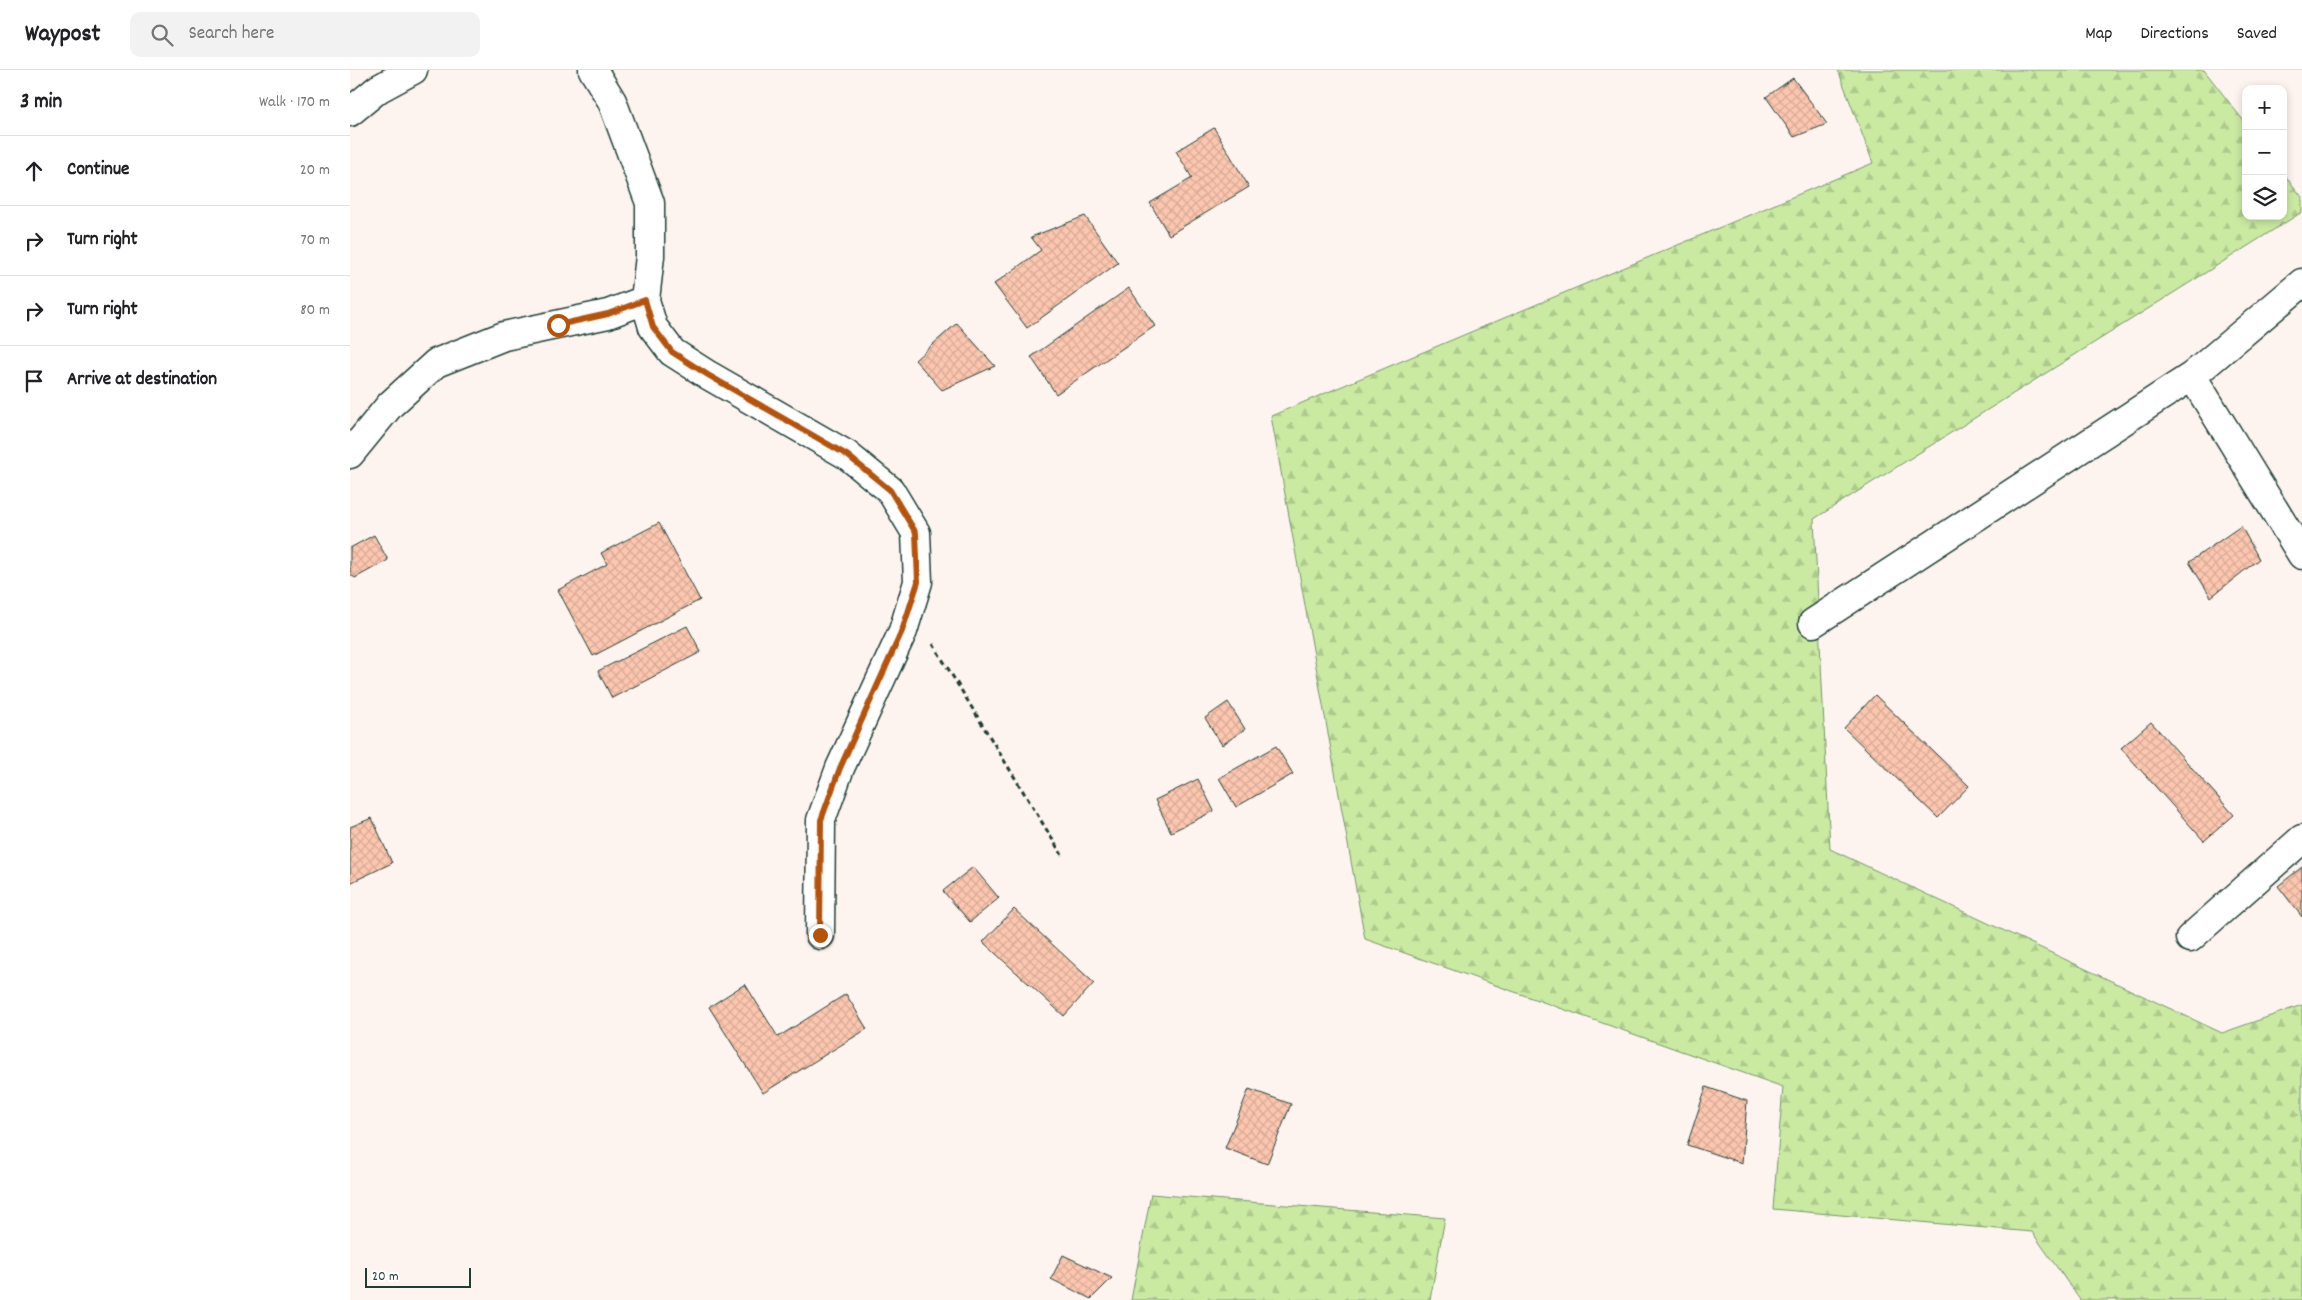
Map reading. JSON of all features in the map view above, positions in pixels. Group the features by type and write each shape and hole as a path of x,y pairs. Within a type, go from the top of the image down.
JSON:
{"street":[{"path":"350,112 378,90 413,70"},
{"path":"593,70 612,101 650,203 650,256 645,300 653,327 672,352 708,375 847,455 890,490 916,533 918,582 910,608 902,631 840,768 821,820 820,935"},
{"path":"1813,623 2192,376 2302,283"},
{"path":"350,454 390,405 436,363 504,336 608,314 645,300"},
{"path":"2192,376 2302,555"},
{"path":"2190,938 2302,839"}],"path":[{"path":"910,608 1062,855"}],"green space":[{"path":"1838,70 2204,70 2242,119 2242,220 2287,220 2287,178 2302,197 2302,212 1814,519 1830,849 2222,1033 2302,1005 2302,1300 2080,1300 2032,1232 1773,1209 1783,1087 1365,939 1271,416 1873,163"},
{"path":"1151,1194 1445,1218 1430,1300 1131,1300"}],"building":[{"path":"1793,78 1827,124 1794,137 1766,97"},
{"path":"1214,128 1249,187 1169,235 1150,203 1192,178 1176,151"},
{"path":"1085,216 1118,263 1027,328 994,284 1041,250 1031,237"},
{"path":"1129,288 1155,326 1056,394 1031,357"},
{"path":"957,323 995,366 942,390 915,360"},
{"path":"659,523 700,600 593,656 558,590 607,564 601,553"},
{"path":"2241,526 2259,559 2211,597 2189,562"},
{"path":"374,535 388,560 355,578 350,574 350,548"},
{"path":"687,626 701,652 612,698 598,671"},
{"path":"1875,695 1969,786 1938,818 1844,728"},
{"path":"1228,702 1245,729 1222,745 1205,718"},
{"path":"2151,722 2234,815 2204,841 2121,748"},
{"path":"1276,746 1293,774 1236,807 1219,778"},
{"path":"1198,779 1214,811 1171,832 1155,800"},
{"path":"372,818 392,863 350,883 350,827"},
{"path":"973,867 999,898 970,922 943,891"},
{"path":"2302,867 2302,917 2278,886"},
{"path":"1014,909 1094,983 1064,1016 983,942"},
{"path":"745,984 778,1037 846,994 867,1029 763,1093 709,1007"},
{"path":"1706,1087 1747,1101 1742,1163 1687,1145"},
{"path":"1249,1089 1291,1104 1267,1164 1225,1148"},
{"path":"1063,1255 1112,1278 1091,1299 1051,1279"}],"route":[{"path":"558,325 608,314 645,300 653,327 672,352 708,375 847,455 890,490 916,533 918,582 902,631 840,768 821,820 820,935"}]}
